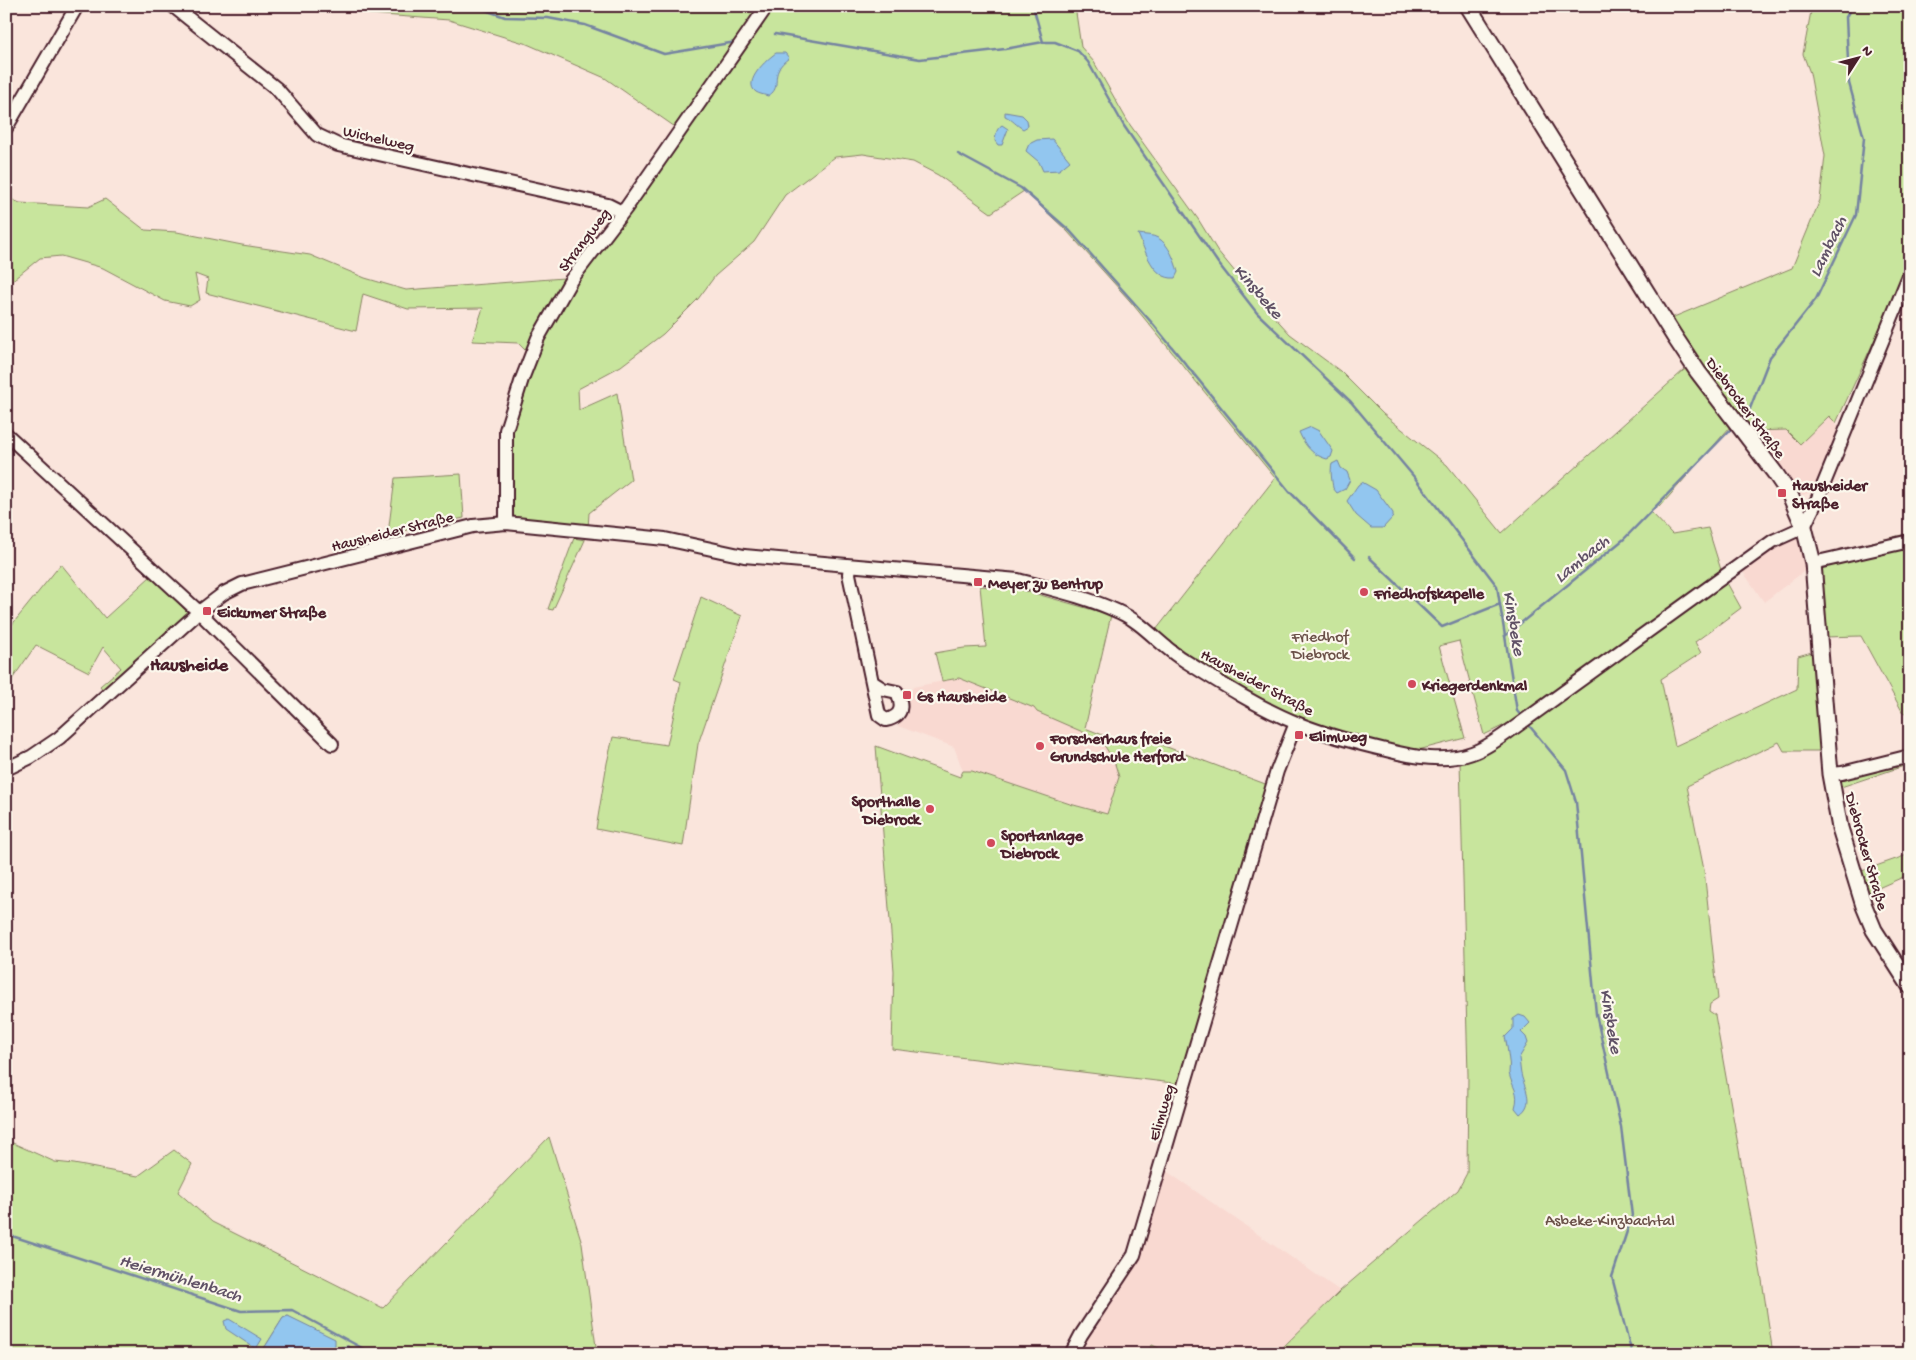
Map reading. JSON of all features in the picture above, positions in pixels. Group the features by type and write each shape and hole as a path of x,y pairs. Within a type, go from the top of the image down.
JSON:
{"main road":[{"name":"Diebrocker Straße","path":"1468,6 1674,336 1698,372 1775,473 1790,495 1804,526 1813,563 1830,774 1840,828 1864,906 1883,947 1910,986"}],"street":[{"path":"6,128 77,6"},
{"name":"Wichelweg","path":"173,6 277,89 308,126 325,140 338,145 608,205 622,212"},
{"name":"Strangweg","path":"506,523 506,430 522,379 538,338 571,280 622,212 768,6"},
{"path":"1804,526 1835,460 1910,273"},
{"path":"6,434 199,612 332,744"},
{"name":"Hausheider Straße","path":"6,769 31,757 59,738 199,612 224,592 242,584 473,526 506,523 665,539 744,556 1018,580 1102,605 1131,618 1162,646 1195,667 1246,697 1296,723 1365,746 1399,753 1448,757 1472,753 1514,728 1766,547 1789,532 1804,526"},
{"path":"1813,563 1910,541"},
{"path":"850,566 849,574 872,682"},
{"name":"Elimweg","path":"1071,1354 1081,1335 1134,1255 1276,770 1296,723"},
{"path":"1830,774 1842,773 1910,756"}],"shaded area":[{"path":"1829,416 1836,423 1842,435 1821,480 1813,491 1803,495 1796,491 1751,431 1786,430"},
{"path":"1800,535 1807,569 1764,602 1741,569 1772,546"},
{"name":"Forscherhaus freie Grundschule Herford","path":"959,678 1129,745 1107,814 1070,804 972,771 963,771 954,747 898,726 913,687"},
{"path":"1162,1168 1340,1291 1276,1354 1172,1354 1152,1345 1146,1354 1104,1354 1080,1343 1133,1263"}],"green space":[{"name":"Asbeke-Kinzbachtal","path":"356,6 1075,6 1081,47 1094,62 1128,122 1198,219 1217,250 1290,334 1340,371 1383,414 1447,465 1502,533 1684,370 1698,363 1669,319 1792,268 1820,200 1825,156 1810,73 1803,54 1812,6 1910,6 1910,256 1886,315 1836,423 1829,416 1800,444 1786,430 1751,431 1738,418 1664,502 1651,512 1672,534 1708,528 1721,570 1683,599 1726,581 1741,608 1695,642 1701,653 1661,679 1675,746 1797,689 1798,656 1812,652 1820,751 1784,751 1779,742 1687,786 1704,870 1718,999 1710,1004 1709,1011 1715,1015 1762,1280 1773,1354 1276,1354 1340,1291 1458,1190 1467,1173 1468,1075 1460,761 1473,759 1528,724 1521,717 1484,735 1459,641 1439,646 1465,738 1418,750 1395,748 1291,718 1201,665 1156,630 1275,478 1130,301 1067,231 1024,191 991,213 938,175 913,162 863,154 835,157 785,195 754,242 715,276 698,299 663,334 621,366 578,389 579,410 617,393 631,480 589,513 588,529 509,521 511,428 533,335 526,351 518,343 472,341 483,308 408,309 363,294 356,331 206,293 208,279 195,274 200,300 190,306 165,301 103,268 61,256 40,258 9,283 6,278 6,197 20,203 88,207 105,199 145,230 177,232 242,245 310,255 365,278 406,290 564,278 622,212 678,129 605,78 527,44 449,20 369,14"},
{"path":"461,474 464,518 388,534 395,478"},
{"path":"1910,533 1910,712 1903,713 1861,636 1824,637 1819,576 1822,554"},
{"path":"574,538 585,540 553,610 548,609"},
{"path":"61,564 105,618 151,576 188,613 104,691 100,686 121,668 103,647 89,672 36,645 6,688 6,632"},
{"path":"980,586 1019,589 1111,615 1085,728 1113,739 1143,738 1268,785 1181,1084 892,1049 894,971 876,746 960,777 963,771 972,771 1070,804 1107,814 1119,777 1114,761 1101,740 1037,712 1034,708 959,678 942,681 935,653 964,648 986,647"},
{"path":"701,597 742,616 698,744 683,846 596,829 613,737 667,745 681,682 674,679"},
{"path":"1910,760 1910,764 1838,788 1836,777"},
{"path":"1910,854 1910,874 1867,893 1859,872"},
{"path":"549,1137 582,1243 597,1354 360,1354 348,1346 341,1347 336,1354 327,1354 335,1345 288,1316 283,1318 263,1350 264,1354 6,1354 6,1140 55,1162 138,1176 174,1150 192,1164 178,1192 212,1222 383,1308"},
{"path":"1152,1345 1172,1354 1146,1354"}],"water":[{"path":"776,53 785,53 789,58 779,69 774,90 768,96 757,93 752,88 754,77 762,65"},
{"path":"1005,112 1022,115 1027,120 1028,126 1023,129 1005,116"},
{"path":"1002,125 1008,129 1002,145 998,145 995,141 996,134"},
{"path":"1052,139 1070,161 1059,170 1043,171 1039,162 1026,151 1029,144 1037,140"},
{"path":"1138,234 1156,237 1165,244 1178,272 1175,278 1167,277 1155,269"},
{"path":"1311,427 1319,431 1333,451 1331,457 1327,459 1317,455 1304,442 1299,432"},
{"path":"1338,461 1341,468 1347,472 1350,480 1345,489 1337,493 1333,488 1331,470 1332,464"},
{"path":"1362,482 1376,490 1393,513 1393,517 1383,528 1371,528 1356,515 1347,501"},
{"path":"1519,1015 1525,1017 1530,1023 1521,1032 1526,1037 1528,1043 1519,1058 1528,1101 1527,1106 1520,1114 1515,1108 1517,1097 1509,1073 1505,1037 1513,1029 1513,1019"},
{"path":"288,1316 335,1339 335,1345 327,1354 264,1354 263,1350 283,1318"},
{"path":"229,1319 262,1339 256,1349 226,1329 224,1321"},
{"path":"348,1346 360,1354 336,1354 341,1347"}],"waterway":[{"path":"474,6 505,17 548,18 585,25 664,54 736,42"},
{"path":"1033,6 1043,42"},
{"name":"Lambach","path":"1742,418 1749,411 1770,357 1816,299 1856,215 1864,138 1849,83 1846,17 1852,6"},
{"name":"Kinsbeke","path":"775,34 920,59 1005,49 1043,42 1055,42 1078,51 1088,62 1124,126 1218,263 1257,313 1351,402 1415,478 1497,586 1517,711 1522,717"},
{"path":"958,154 1021,188 1070,231 1153,324 1289,491 1355,558"},
{"name":"Lambach","path":"1505,636 1624,539 1730,430"},
{"path":"1369,557 1442,627 1500,604"},
{"name":"Kinsbeke","path":"1527,723 1566,770 1576,802 1596,1014 1621,1127 1632,1216 1612,1277 1632,1354"},
{"name":"Heiermühlenbach","path":"6,1234 241,1311 292,1310 373,1354"}],"place":[{"name":"Hausheider Straße","path":"1782,493"},
{"name":"Meyer zu Bentrup","path":"978,582"},
{"name":"Friedhofskapelle","path":"1364,592"},
{"name":"Eickumer Straße","path":"207,611"},
{"name":"Kriegerdenkmal","path":"1412,684"},
{"name":"Gs Hausheide","path":"907,695"},
{"name":"Elimweg","path":"1299,735"},
{"name":"Forscherhaus freie Grundschule Herford","path":"1040,746"},
{"name":"Sporthalle Diebrock","path":"930,809"},
{"name":"Sportanlage Diebrock","path":"991,843"}],"district":[{"name":"Hausheide","path":"189,664"}],"park label":[{"name":"Friedhof Diebrock","path":"1320,644"}]}
